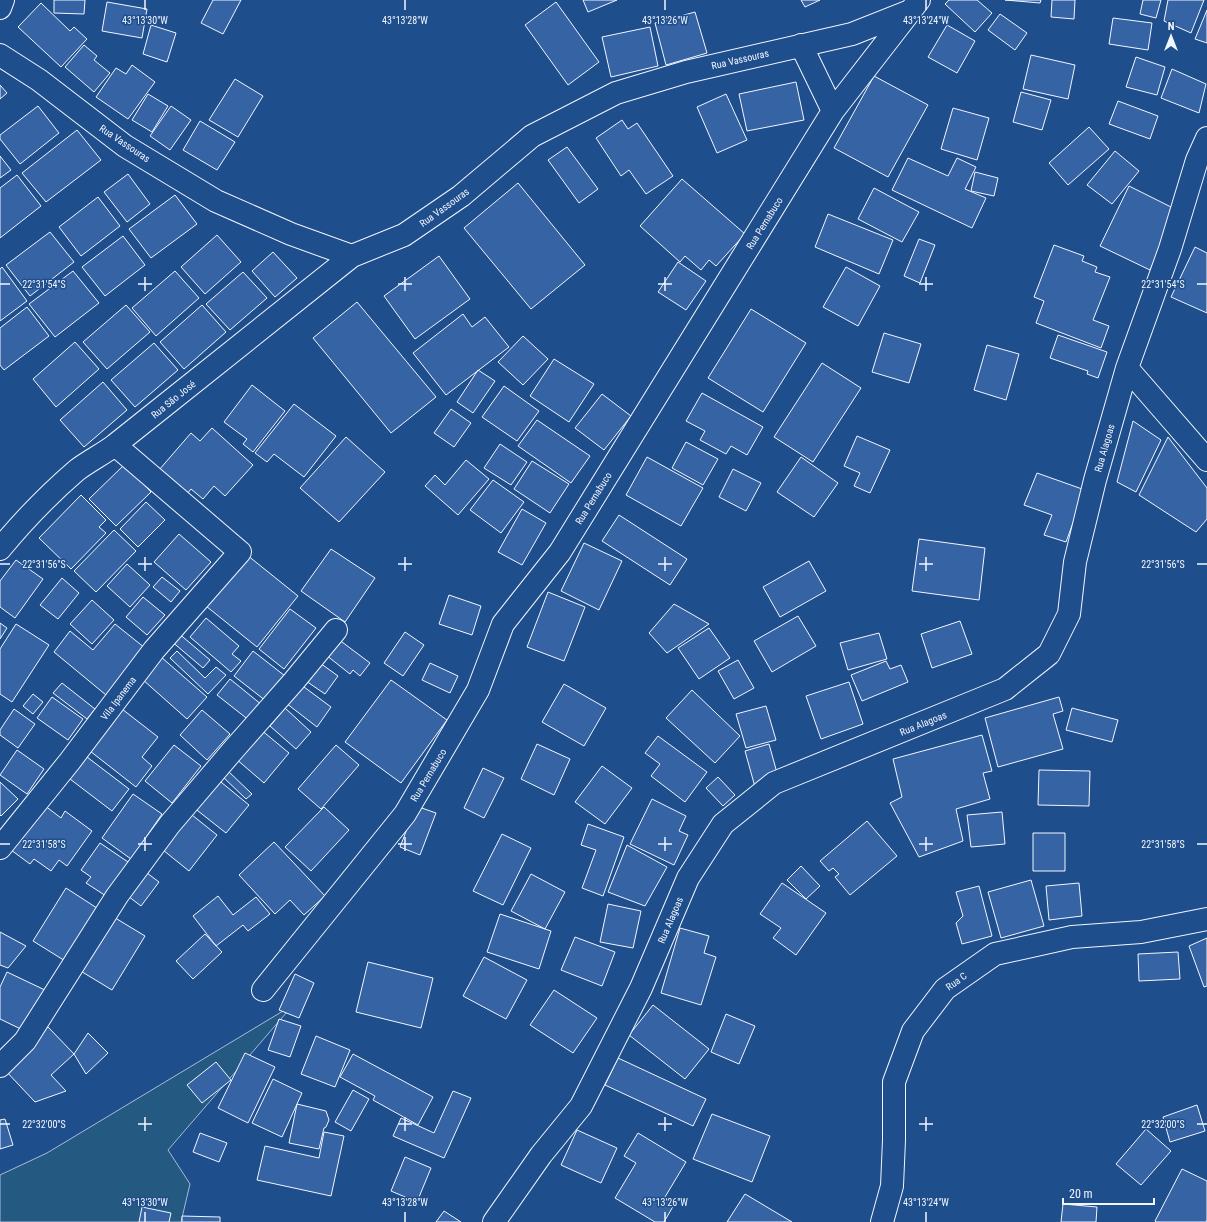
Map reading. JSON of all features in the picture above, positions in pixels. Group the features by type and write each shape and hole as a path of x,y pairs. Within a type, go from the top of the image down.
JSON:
{"street":[{"path":"0,8 3,0"},
{"name":"Rua Vassouras","path":"0,55 39,80 125,146 216,201 291,234 352,256 404,235 461,196 532,136 616,93 686,72 852,34 914,6"},
{"name":"Rua Pernabuco","path":"263,990 405,814 478,690 503,624 560,552 832,111 914,6"},
{"path":"801,45 832,111"},
{"name":"Rua Alagoas","path":"494,1222 541,1155 581,1106 641,988 688,878 723,824 774,783 1005,689 1049,654 1069,614 1075,562 1095,480 1127,368 1170,249 1197,160 1207,138"},
{"name":"Rua São José","path":"0,549 13,533 43,502 78,470 115,445 352,256"},
{"path":"1127,368 1207,460"},
{"name":"Vila Ipanema","path":"0,848 70,761 154,650 240,552 115,445"},
{"path":"0,1066 25,1041 117,896 170,824 294,681 336,630"},
{"name":"Rua C","path":"882,1222 892,1186 894,1082 913,1031 945,989 995,954 1072,937 1140,932 1207,919"}],"shaded area":[{"path":"293,1005 168,1150 190,1184 181,1222 0,1222 0,1175 47,1153"}],"building":[{"path":"54,0 85,0 84,14 54,13"},
{"path":"213,0 241,0 223,34 201,23"},
{"path":"583,0 617,0 588,12"},
{"path":"801,0 820,0 805,7"},
{"path":"949,0 977,0 992,13 975,32 945,4"},
{"path":"1005,0 1041,0 1040,3"},
{"path":"1052,0 1075,0 1074,19 1051,17"},
{"path":"1143,0 1161,0 1156,18 1140,14"},
{"path":"1168,0 1204,0 1191,33 1164,21"},
{"path":"107,2 147,9 142,38 102,31"},
{"path":"556,2 599,62 568,85 525,25"},
{"path":"41,3 70,31 74,27 87,39 61,67 18,27"},
{"path":"1207,10 1207,43 1195,39"},
{"path":"695,12 707,53 666,65 655,23"},
{"path":"1000,14 1027,33 1015,50 988,30"},
{"path":"1113,18 1152,23 1148,50 1109,44"},
{"path":"151,25 176,33 167,62 143,54"},
{"path":"947,25 975,41 957,73 928,57"},
{"path":"650,27 658,66 611,77 602,37"},
{"path":"84,45 97,56 94,60 110,73 94,92 65,67"},
{"path":"1031,55 1075,65 1068,99 1023,89"},
{"path":"1136,57 1165,67 1157,95 1126,87"},
{"path":"132,65 155,82 128,119 96,97 116,68 126,74"},
{"path":"1172,69 1206,84 1199,113 1161,98"},
{"path":"874,76 928,105 888,177 834,148"},
{"path":"235,79 263,96 238,137 209,120"},
{"path":"796,82 804,120 747,131 739,94"},
{"path":"0,85 7,93 0,99"},
{"path":"1021,92 1051,100 1042,130 1013,122"},
{"path":"148,94 168,106 152,132 132,120"},
{"path":"726,94 747,140 717,153 697,107"},
{"path":"1118,101 1158,116 1150,139 1109,124"},
{"path":"38,106 59,133 20,164 0,139 0,135"},
{"path":"171,106 191,120 170,150 150,136"},
{"path":"953,108 989,118 977,160 941,149"},
{"path":"622,120 628,129 637,123 673,176 646,194 629,170 621,176 596,138"},
{"path":"200,121 235,142 217,170 183,150"},
{"path":"1089,127 1109,149 1068,185 1049,163"},
{"path":"77,130 101,160 46,202 22,173"},
{"path":"567,147 598,189 579,203 548,160"},
{"path":"1115,151 1139,171 1112,204 1087,185"},
{"path":"0,156 11,170 0,178"},
{"path":"908,158 948,176 957,158 976,167 965,189 986,198 972,228 892,190"},
{"path":"975,172 998,178 994,196 971,191"},
{"path":"128,174 150,204 127,222 104,192"},
{"path":"17,175 41,206 0,238 0,188"},
{"path":"682,179 745,234 716,266 709,260 701,270 685,256 680,262 640,226"},
{"path":"518,183 585,265 531,309 464,228"},
{"path":"1129,186 1179,211 1150,270 1100,246"},
{"path":"874,188 919,212 902,242 858,219"},
{"path":"175,195 197,224 151,258 129,229"},
{"path":"98,197 120,226 81,256 59,227"},
{"path":"828,214 893,240 879,274 815,247"},
{"path":"50,232 74,262 30,296 6,265"},
{"path":"217,235 241,262 205,294 181,267"},
{"path":"123,236 145,265 105,296 82,267"},
{"path":"919,239 935,245 920,283 904,276"},
{"path":"1054,245 1084,256 1082,261 1097,267 1095,272 1110,277 1093,320 1109,326 1101,348 1036,323 1044,301 1034,297"},
{"path":"1195,247 1207,253 1207,313 1171,297"},
{"path":"273,252 297,278 275,297 252,271"},
{"path":"439,256 470,299 415,339 384,296"},
{"path":"678,262 706,281 686,310 658,292"},
{"path":"2,267 27,301 0,321 0,269"},
{"path":"846,267 880,286 858,326 823,307"},
{"path":"73,271 99,303 55,337 29,304"},
{"path":"175,271 199,298 156,336 132,308"},
{"path":"243,272 267,298 230,330 206,304"},
{"path":"357,302 436,397 391,433 313,338"},
{"path":"126,305 150,332 107,369 83,342"},
{"path":"202,305 226,332 184,369 160,342"},
{"path":"27,307 49,336 4,370 0,365 0,328"},
{"path":"751,309 806,343 763,412 708,378"},
{"path":"463,314 472,327 485,317 509,347 446,395 413,353"},
{"path":"884,333 921,344 909,383 872,372"},
{"path":"1058,335 1107,352 1098,378 1087,374 1088,371 1050,358"},
{"path":"523,336 548,359 523,385 498,362"},
{"path":"75,342 99,369 56,407 33,379"},
{"path":"154,343 178,370 135,407 111,380"},
{"path":"987,345 1019,354 1006,400 974,390"},
{"path":"554,359 594,384 569,422 530,396"},
{"path":"822,363 861,388 813,462 774,437"},
{"path":"478,370 495,381 473,413 457,402"},
{"path":"103,382 127,410 84,447 60,420"},
{"path":"252,385 285,411 253,452 243,444 247,439 224,422"},
{"path":"504,386 539,411 517,441 482,417"},
{"path":"702,393 763,427 747,455 731,446 726,454 700,440 705,431 686,421"},
{"path":"602,394 631,416 604,450 575,428"},
{"path":"294,404 336,436 304,477 274,454 267,462 255,453"},
{"path":"451,409 471,423 454,447 434,433"},
{"path":"537,420 590,456 571,483 518,446"},
{"path":"1133,421 1161,440 1136,492 1117,482"},
{"path":"212,428 253,465 225,496 214,486 203,499 191,489 187,494 159,470 191,433 200,441"},
{"path":"857,436 890,450 870,493 854,486 860,473 844,466"},
{"path":"346,437 385,472 339,522 300,488"},
{"path":"1168,437 1207,488 1207,519 1196,532 1139,495"},
{"path":"686,442 718,459 703,485 672,468"},
{"path":"500,444 527,462 511,485 484,468"},
{"path":"647,457 703,488 681,526 626,495"},
{"path":"801,457 838,483 814,517 777,492"},
{"path":"466,460 489,479 458,515 425,486 435,475 445,485"},
{"path":"532,461 569,484 550,513 514,489"},
{"path":"125,464 151,492 116,526 89,499"},
{"path":"733,469 761,483 746,511 719,497"},
{"path":"1037,473 1085,490 1066,542 1044,535 1052,515 1024,505"},
{"path":"493,480 524,502 501,533 470,510"},
{"path":"81,495 106,520 99,527 106,533 71,569 39,538"},
{"path":"146,502 165,520 138,547 120,529"},
{"path":"522,509 546,523 522,565 498,552"},
{"path":"619,515 687,559 670,585 602,541"},
{"path":"114,530 136,551 96,592 74,571"},
{"path":"179,534 211,562 186,590 154,562"},
{"path":"919,539 985,548 979,600 912,591"},
{"path":"584,543 622,561 599,610 561,591"},
{"path":"331,549 375,578 345,622 301,591"},
{"path":"242,551 298,596 257,647 201,602"},
{"path":"16,560 43,579 15,618 0,607 0,581"},
{"path":"809,561 826,591 780,617 763,587"},
{"path":"127,564 150,585 130,607 107,586"},
{"path":"162,577 180,591 171,602 153,587"},
{"path":"62,578 79,593 58,619 40,605"},
{"path":"548,592 585,607 564,661 527,647"},
{"path":"449,595 481,606 472,635 439,624"},
{"path":"143,597 165,615 147,635 126,617"},
{"path":"92,600 114,620 92,644 70,624"},
{"path":"674,604 709,624 667,653 649,633"},
{"path":"290,609 316,628 284,669 259,649"},
{"path":"798,616 816,646 772,672 754,641"},
{"path":"206,618 239,646 232,654 241,661 231,672 190,637"},
{"path":"960,621 972,654 932,668 921,634"},
{"path":"0,623 7,628 0,639"},
{"path":"16,624 49,645 12,702 0,694 0,649"},
{"path":"115,624 145,648 106,695 54,652 70,631 93,650"},
{"path":"709,628 730,658 699,679 678,648"},
{"path":"177,632 210,660 203,668 170,640"},
{"path":"405,632 424,645 403,676 384,663"},
{"path":"879,633 887,659 848,670 840,643"},
{"path":"338,639 370,663 360,676 353,670 350,674 326,655"},
{"path":"177,651 205,678 216,667 226,675 208,694 170,658"},
{"path":"253,651 285,676 266,701 234,676"},
{"path":"161,657 207,697 187,719 142,679"},
{"path":"738,660 754,688 734,699 718,671"},
{"path":"886,661 890,669 901,665 908,682 862,701 851,675"},
{"path":"320,663 338,676 325,694 306,681"},
{"path":"430,663 458,676 450,693 422,680"},
{"path":"230,679 262,705 250,721 217,695"},
{"path":"391,680 447,720 401,783 345,742"},
{"path":"849,682 863,724 821,739 806,696"},
{"path":"62,683 95,709 87,719 53,693"},
{"path":"300,684 331,707 317,727 286,703"},
{"path":"564,684 606,708 584,746 542,722"},
{"path":"692,690 740,736 715,763 666,718"},
{"path":"33,694 43,702 33,714 23,706"},
{"path":"52,697 83,719 68,740 37,718"},
{"path":"1059,697 1063,711 1053,714 1063,749 998,767 985,718"},
{"path":"766,706 776,740 746,748 736,714"},
{"path":"285,708 311,732 296,749 270,726"},
{"path":"1072,708 1118,720 1112,742 1066,730"},
{"path":"14,709 35,724 18,748 0,735 0,730"},
{"path":"122,709 158,737 142,757 152,766 136,787 90,751"},
{"path":"202,710 230,734 207,760 180,735"},
{"path":"260,729 289,753 264,783 235,758"},
{"path":"982,735 992,771 983,773 990,799 956,809 963,841 919,857 890,803 902,797 893,759"},
{"path":"658,736 707,772 685,802 651,776 660,764 645,753"},
{"path":"537,744 570,759 554,795 521,779"},
{"path":"769,744 779,780 755,787 745,751"},
{"path":"174,745 201,766 172,803 145,781"},
{"path":"336,745 359,765 321,809 298,789"},
{"path":"17,750 44,769 27,794 0,775"},
{"path":"87,757 129,789 112,811 70,779"},
{"path":"602,766 632,788 605,824 575,802"},
{"path":"483,768 504,778 484,818 464,808"},
{"path":"1039,770 1090,771 1089,806 1038,805"},
{"path":"228,771 252,794 246,799 222,776"},
{"path":"718,777 735,795 723,806 706,788"},
{"path":"216,778 249,805 226,833 193,807"},
{"path":"0,782 18,799 1,816 0,815"},
{"path":"133,794 162,814 131,859 102,838"},
{"path":"652,799 686,816 679,831 688,835 674,865 630,844"},
{"path":"40,802 61,818 65,811 92,831 67,866 59,860 51,871 34,859 30,864 7,847"},
{"path":"416,806 436,813 420,855 400,847"},
{"path":"324,807 349,830 311,871 285,847"},
{"path":"1002,812 1005,844 971,847 967,815"},
{"path":"192,815 217,835 189,871 163,850"},
{"path":"867,821 897,856 850,895 835,877 839,874 833,868 829,871 820,861"},
{"path":"588,824 624,837 603,896 582,888 596,850 581,845"},
{"path":"1033,833 1065,833 1065,871 1033,871"},
{"path":"502,834 531,848 503,905 473,891"},
{"path":"274,842 325,896 304,915 290,900 275,914 239,875"},
{"path":"100,843 128,862 106,896 86,883 91,877 81,870"},
{"path":"627,845 667,867 645,906 608,892"},
{"path":"801,866 820,886 806,899 787,880"},
{"path":"143,870 159,882 141,906 124,893"},
{"path":"531,874 565,892 545,929 511,911"},
{"path":"1031,880 1044,926 1001,938 988,892"},
{"path":"782,883 826,913 796,955 773,938 781,928 760,914"},
{"path":"1079,883 1082,916 1049,920 1046,886"},
{"path":"979,886 992,936 962,944 956,923 963,916 956,892"},
{"path":"66,888 103,912 70,964 33,941"},
{"path":"218,896 233,915 256,897 270,914 248,931 243,925 216,946 193,916"},
{"path":"608,904 641,911 633,948 600,942"},
{"path":"500,914 551,931 539,969 487,952"},
{"path":"112,916 145,936 112,990 79,970"},
{"path":"680,928 709,936 704,953 716,957 701,1005 661,993"},
{"path":"0,932 26,946 8,968 0,965"},
{"path":"205,934 222,952 193,979 176,961"},
{"path":"575,937 615,952 602,986 561,970"},
{"path":"1207,938 1207,986 1204,987 1189,946"},
{"path":"1178,952 1180,979 1139,981 1138,954"},
{"path":"484,957 527,980 506,1019 463,996"},
{"path":"368,962 433,978 421,1028 356,1012"},
{"path":"7,972 47,991 27,1032 0,1019 0,987"},
{"path":"295,974 314,983 299,1018 279,1010"},
{"path":"554,990 597,1018 573,1053 530,1025"},
{"path":"653,1005 709,1049 685,1079 629,1035"},
{"path":"726,1014 755,1026 739,1064 711,1052"},
{"path":"279,1019 301,1026 290,1057 268,1050"},
{"path":"48,1027 74,1054 51,1075 66,1091 35,1102 4,1069"},
{"path":"88,1033 108,1053 86,1074 74,1054"},
{"path":"316,1036 350,1050 335,1087 301,1074"},
{"path":"245,1053 275,1067 248,1123 218,1108"},
{"path":"353,1054 433,1097 418,1125 373,1100 375,1096 340,1077"},
{"path":"618,1058 706,1099 693,1126 605,1085"},
{"path":"216,1062 231,1080 202,1103 187,1085"},
{"path":"273,1079 302,1093 282,1137 252,1123"},
{"path":"353,1090 369,1099 351,1131 335,1122"},
{"path":"453,1091 471,1098 444,1158 393,1136 401,1118 434,1133"},
{"path":"297,1104 326,1111 329,1120 324,1128 319,1149 289,1143"},
{"path":"1197,1105 1205,1131 1170,1142 1163,1117"},
{"path":"712,1114 770,1136 752,1182 693,1159"},
{"path":"5,1119 13,1145 0,1149 0,1120"},
{"path":"1146,1129 1171,1151 1141,1185 1116,1164"},
{"path":"577,1130 617,1148 601,1183 561,1165"},
{"path":"324,1132 344,1136 331,1196 257,1180 265,1146 319,1158"},
{"path":"200,1133 227,1143 219,1162 193,1152"},
{"path":"638,1133 686,1162 665,1197 675,1203 664,1222 655,1222 615,1198 636,1163 624,1156"},
{"path":"405,1157 431,1168 417,1202 391,1191"},
{"path":"1182,1169 1207,1181 1207,1220 1206,1222 1156,1222 1155,1221"},
{"path":"745,1194 792,1222 727,1222"},
{"path":"1063,1204 1097,1207 1096,1222 1061,1222"},
{"path":"142,1207 171,1213 169,1222 139,1222"},
{"path":"444,1211 461,1222 436,1222"},
{"path":"182,1216 220,1217 220,1222 182,1222"}]}
